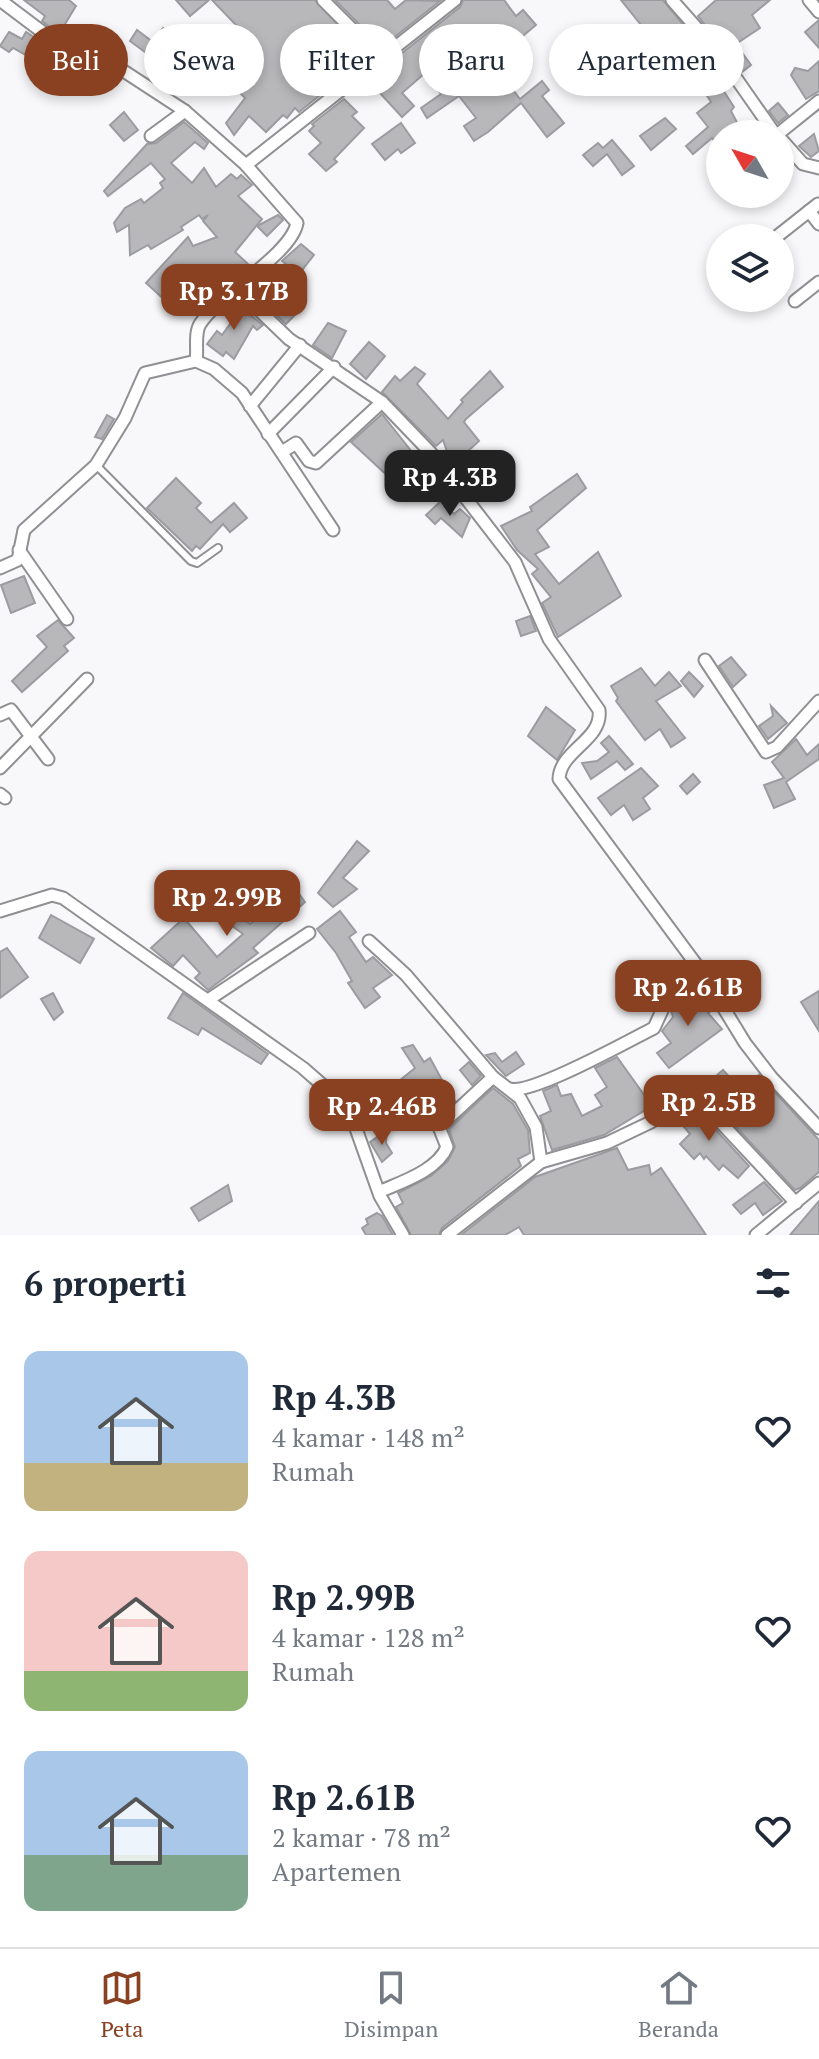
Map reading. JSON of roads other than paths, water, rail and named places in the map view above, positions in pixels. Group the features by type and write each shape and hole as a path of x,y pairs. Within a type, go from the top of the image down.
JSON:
{"street":[{"path":"0,0 57,43 116,66 185,111 246,165 297,223 290,243 271,256 200,324 196,361"},
{"path":"323,0 347,24"},
{"path":"403,40 455,0"},
{"path":"672,0 717,51 767,120"},
{"path":"809,0 819,12"},
{"path":"246,165 332,96"},
{"path":"794,122 819,101"},
{"path":"151,136 185,111"},
{"path":"794,154 803,164 819,168"},
{"path":"793,224 814,208 819,224"},
{"path":"795,301 819,282"},
{"path":"237,289 300,345 382,402 431,453 515,562 549,639 599,710 598,727 566,759 559,770 559,779 701,971 745,1043 772,1078 819,1128"},
{"path":"250,406 300,345"},
{"path":"0,568 16,563 24,530 96,465 125,418 145,373 196,361 234,384 333,530"},
{"path":"268,434 334,367"},
{"path":"282,452 296,443 309,461 316,463 382,402"},
{"path":"19,550 67,619"},
{"path":"705,660 766,752 777,747 819,701"},
{"path":"0,768 87,679"},
{"path":"0,715 11,710 48,759"},
{"path":"0,911 52,895 63,898 303,1068 343,1103 354,1123 379,1192 403,1235"},
{"path":"208,1000 309,933"},
{"path":"369,941 406,975 493,1077 520,1098 536,1127 541,1162"},
{"path":"510,1089 519,1091 613,1052 637,1034 654,1028 664,1006 701,971"},
{"path":"379,1192 442,1156 447,1147 439,1127 493,1077"},
{"path":"447,1235 541,1162 607,1143 651,1122 694,1094 796,1203"},
{"path":"756,1235 819,1183"}],"lane":[{"path":"96,465 191,561 197,563 218,548"}]}
